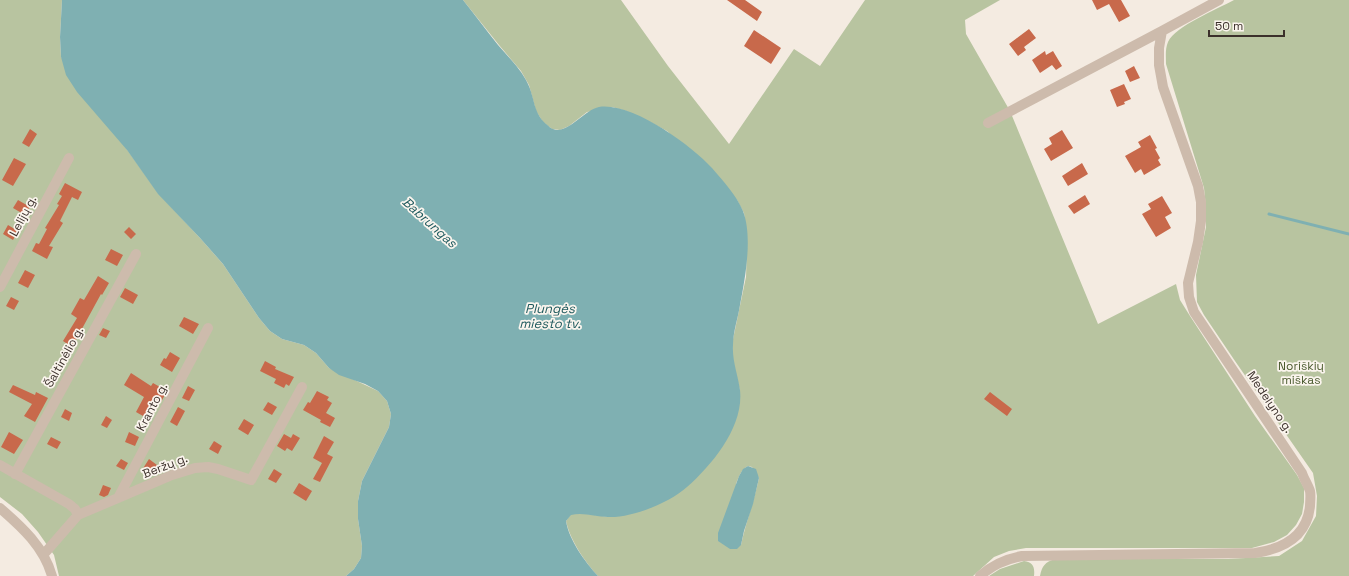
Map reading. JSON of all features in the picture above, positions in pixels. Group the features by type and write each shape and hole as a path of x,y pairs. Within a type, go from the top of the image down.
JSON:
{"street":[{"path":"988,123 1219,0"},
{"name":"Medelyno g.","path":"980,576 1003,560 1022,556 1255,553 1268,551 1278,548 1294,538 1307,521 1309,514 1310,491 1302,473 1194,312 1188,283 1198,242 1201,220 1200,202 1198,186 1163,87 1159,65 1159,48 1162,31"},
{"name":"Lelijų g.","path":"0,287 69,158"},
{"name":"Šaltinėlio g.","path":"15,474 136,254"},
{"name":"Kranto g.","path":"118,498 208,328"},
{"name":"Beržų g.","path":"78,515 172,475 195,468 208,467 251,480 302,387"},
{"path":"0,465 69,504 78,515 44,554"},
{"path":"0,508 29,536 44,554 52,576"}],"green space":[{"path":"0,0 62,0 60,37 61,57 158,193 223,264 259,318 270,331 282,339 304,345 316,353 329,368 378,391 387,401 391,414 389,427 362,481 358,501 358,519 362,546 361,558 354,569 346,576 59,576 54,555 38,532 22,514 0,497"},
{"path":"463,0 621,0 668,66 729,144 794,49 820,66 865,0 1000,0 965,20 966,34 1010,111 1098,324 1176,284 1180,300 1190,316 1255,416 1297,475 1304,488 1302,514 1296,525 1287,535 1274,542 1252,548 1026,548 1009,551 994,557 973,576 598,576 574,543 566,521 571,514 580,513 609,517 740,391 733,361 732,344 746,277 747,245 744,213 737,200 667,131 626,111 612,107 587,112 569,126 560,130 552,129 543,122 536,111 529,85 521,71","holes":["748,466 752,467 759,478 741,545 736,484 744,469"]},
{"name":"Noriškių miškas","path":"1234,0 1349,0 1349,576 1040,576 1044,565 1055,559 1228,559 1279,556 1302,541 1316,516 1317,496 1313,473 1235,361 1197,302 1196,275 1206,227 1204,188 1166,64 1166,50 1168,42 1179,30 1198,18"},
{"path":"1024,561 1030,562 1033,566 1034,576 989,576 1000,569"}],"water":[{"name":"Plungės miesto tv.","path":"62,0 463,0 522,73 528,84 539,115 551,128 558,130 564,129 593,109 599,107 612,107 628,111 644,118 676,137 712,168 725,183 740,205 746,221 748,245 747,258 744,283 733,340 734,362 740,390 740,404 732,430 725,443 697,478 679,493 660,504 639,512 618,517 580,514 571,515 566,521 570,536 583,557 598,576 346,576 354,569 361,558 362,546 358,519 358,501 362,481 389,427 391,414 387,401 378,391 365,384 339,375 329,368 316,353 304,345 282,339 270,331 259,318 223,264 158,194 127,150 77,92 66,75 61,57 60,37"},
{"path":"748,466 756,469 759,478 741,545 737,549 730,549 718,541 718,533 739,476 743,469"}],"building":[{"path":"727,0 745,0 762,12 757,21"},
{"path":"1092,0 1121,0 1130,16 1119,22 1109,4 1097,10"},
{"path":"1029,29 1036,38 1024,47 1026,50 1018,56 1009,44"},
{"path":"754,30 781,48 771,64 744,46"},
{"path":"1045,51 1046,55 1053,51 1062,66 1056,70 1052,65 1040,73 1032,60"},
{"path":"1134,66 1140,78 1130,82 1125,71"},
{"path":"1124,84 1131,99 1124,102 1125,104 1117,107 1110,90"},
{"path":"30,129 37,134 29,147 22,143"},
{"path":"1062,130 1073,148 1051,161 1044,149 1052,144 1049,138"},
{"path":"1150,135 1157,148 1155,149 1160,158 1158,160 1161,165 1144,175 1141,169 1135,173 1125,156 1141,147 1138,142"},
{"path":"14,158 26,164 13,186 2,180"},
{"path":"1082,163 1088,174 1068,186 1062,176"},
{"path":"65,183 82,192 78,200 72,197 60,221 63,223 49,246 53,247 47,259 32,251 36,243 39,244 47,229 45,228 59,205 57,204 62,196 59,194"},
{"path":"1085,195 1090,204 1074,214 1068,206"},
{"path":"1162,196 1172,213 1165,217 1171,228 1156,237 1142,214 1151,209 1148,204"},
{"path":"18,200 30,207 25,215 13,208"},
{"path":"8,225 18,231 13,240 3,234"},
{"path":"129,227 136,234 131,239 124,232"},
{"path":"111,249 123,255 117,266 105,260"},
{"path":"25,270 35,275 28,288 18,283"},
{"path":"98,276 109,283 102,295 101,294 72,347 63,341 77,318 71,314 80,298 84,300"},
{"path":"125,288 138,295 133,304 120,297"},
{"path":"11,297 19,301 14,310 6,306"},
{"path":"184,317 199,324 193,334 179,326"},
{"path":"103,328 110,331 106,338 99,335"},
{"path":"170,352 180,358 172,372 160,365"},
{"path":"265,361 276,367 275,369 294,377 289,386 286,384 284,388 274,383 276,379 260,371"},
{"path":"131,373 151,386 153,383 167,391 150,420 136,412 144,397 124,385"},
{"path":"13,385 35,395 36,392 48,398 35,422 24,416 32,404 9,392"},
{"path":"188,386 195,390 189,401 182,398"},
{"path":"317,391 329,397 327,400 332,403 326,413 335,418 330,427 303,410 308,402 310,403"},
{"path":"990,392 1012,409 1007,416 984,399"},
{"path":"268,402 277,407 272,415 263,410"},
{"path":"178,407 185,411 177,426 170,422"},
{"path":"65,409 72,413 69,421 61,417"},
{"path":"106,416 112,420 107,428 101,425"},
{"path":"244,419 254,425 248,435 238,429"},
{"path":"9,432 23,440 14,454 1,447"},
{"path":"129,432 139,437 135,446 125,442"},
{"path":"284,434 291,438 293,434 300,438 292,451 287,448 285,451 277,446"},
{"path":"324,436 334,442 327,454 333,457 320,482 313,479 322,463 313,458"},
{"path":"51,437 61,442 57,449 47,444"},
{"path":"214,441 222,446 218,454 209,449"},
{"path":"121,459 128,463 124,470 116,466"},
{"path":"149,459 157,465 151,475 142,470"},
{"path":"274,469 282,474 276,483 268,479"},
{"path":"299,483 312,491 306,501 293,493"},
{"path":"103,485 111,488 108,495 104,497 99,495"}],"waterway":[{"path":"1269,214 1349,234"}],"water label":[{"name":"Babrungas","path":"430,222"}]}
